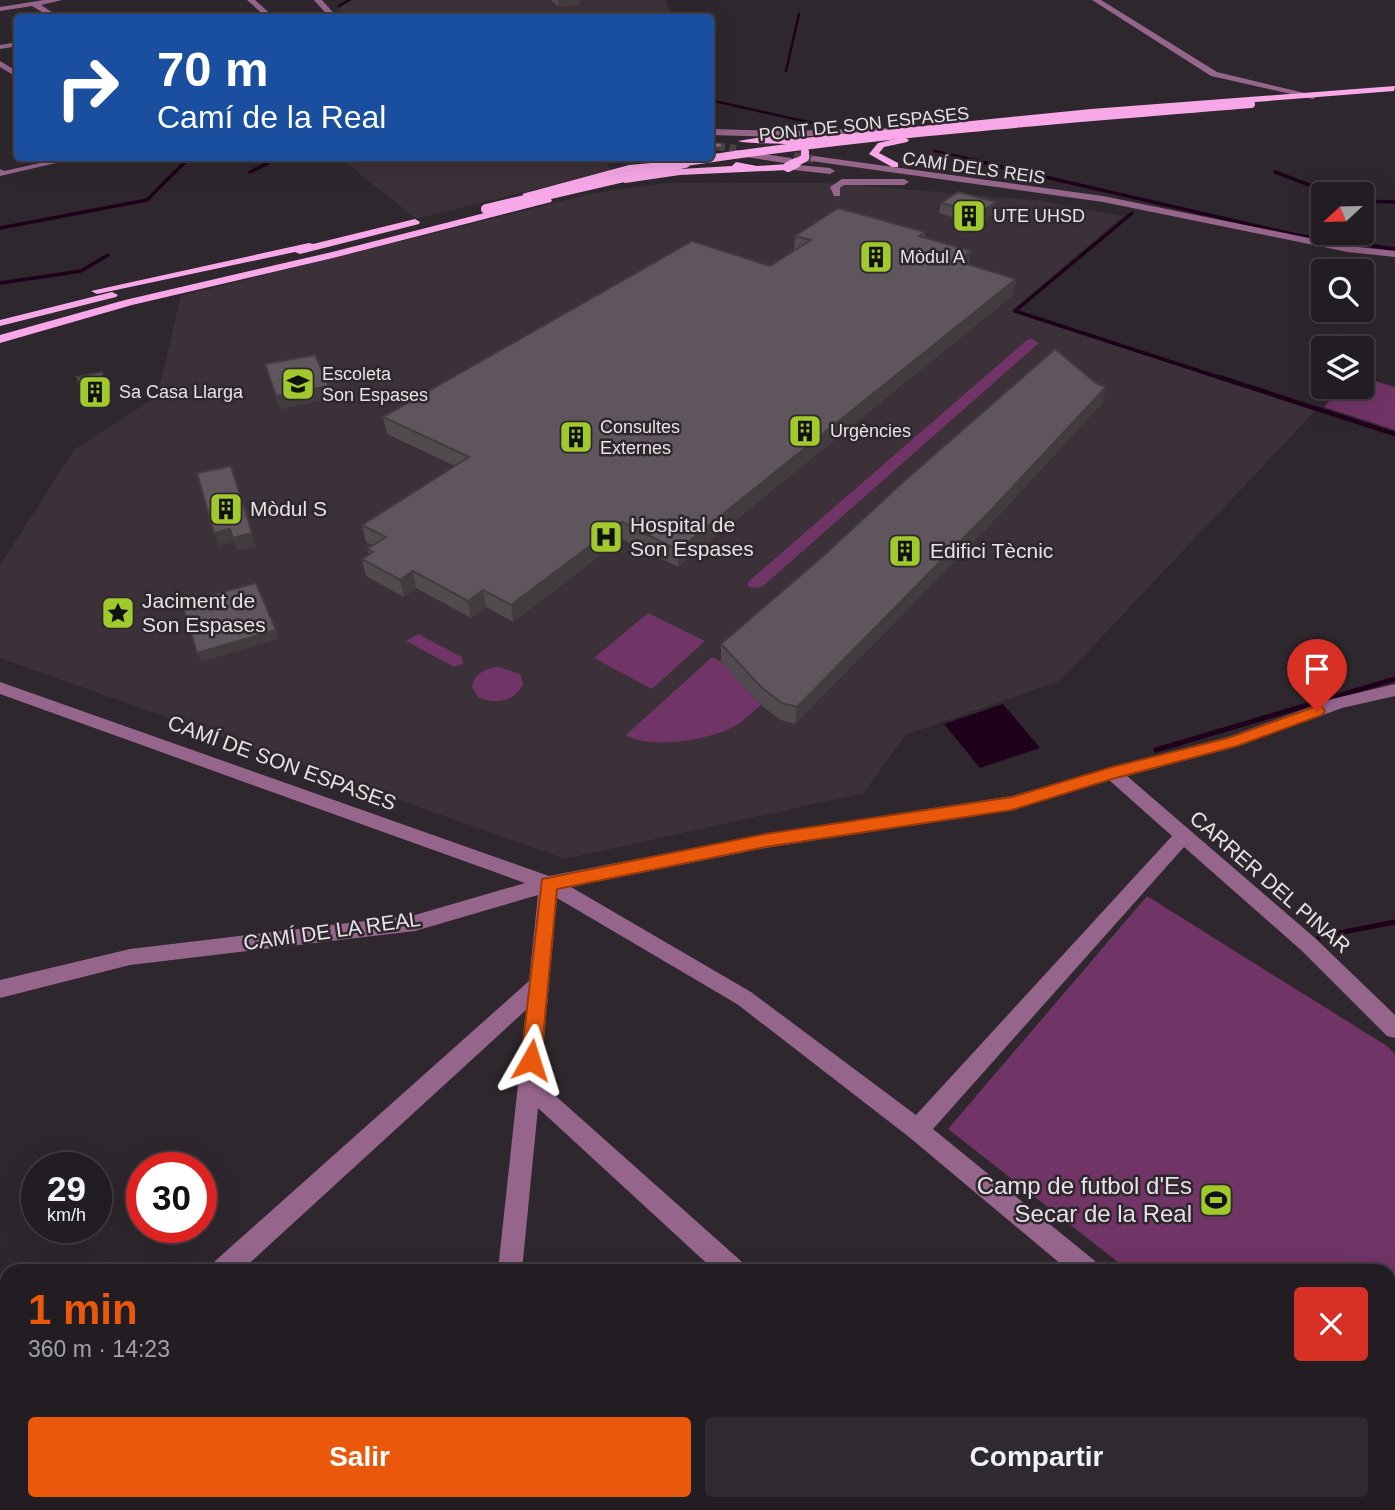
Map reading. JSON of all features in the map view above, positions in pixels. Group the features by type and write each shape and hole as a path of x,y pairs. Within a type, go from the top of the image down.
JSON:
{"main road":[{"path":"721,149 769,139 786,141 1091,112 1394,89"},
{"path":"895,165 874,155 876,149 893,142 935,136 1364,97 1394,89"},
{"path":"1251,104 1394,89"},
{"path":"1251,104 1364,97"},
{"name":"PONT DE SON ESPASES","path":"714,158 999,125 1251,104"},
{"path":"0,332 300,255 623,181 680,172 747,168 770,170 809,156 935,136"},
{"path":"786,141 809,156"},
{"path":"721,149 747,168"},
{"path":"629,168 635,161"},
{"name":"PONT DE SON ESPASES","path":"300,255 658,168 698,161"},
{"path":"0,339 129,302 321,258 629,168 703,164 707,161"},
{"path":"0,316 224,262 347,239 421,220"},
{"path":"0,323 37,312 260,261 300,255 347,239"}],"street":[{"path":"0,9 58,0"},
{"path":"251,0 267,14"},
{"path":"318,0 331,14"},
{"path":"1096,0 1214,74 1313,96"},
{"path":"34,4 51,14"},
{"path":"714,132 782,134 897,131"},
{"path":"721,149 964,190 1048,193"},
{"path":"809,156 979,177 1048,193"},
{"name":"CAMÍ DELS REIS","path":"809,156 1133,207 1348,249 1395,254"},
{"path":"1,173 59,161"},
{"path":"838,194 835,187 842,181 908,182"},
{"name":"CAMÍ DE SON ESPASES","path":"0,688 549,884 744,998 916,1130 1079,1264"},
{"name":"CAMÍ DE LA REAL","path":"0,989 130,957 415,923 549,884 765,841 1012,803 1112,773 1232,743 1338,703 1395,690"},
{"name":"CARRER DEL PINAR","path":"1112,773 1308,944 1395,1029"},
{"path":"916,1130 1183,836"},
{"path":"511,1264 549,884"},
{"path":"231,1264 538,986"},
{"path":"528,1086 725,1264"}],"shaded area":[{"path":"353,0 666,0 671,14 344,14 336,9"},
{"path":"344,161 605,161 611,170 416,219"},
{"name":"Hospital de Son Espases","path":"666,183 827,183 1037,200 1123,216 1011,311 1315,411 1060,681 905,735 864,793 565,859 0,658 0,565 74,450 157,396 181,296 595,193"},
{"path":"1032,339 1039,343 762,587 748,586 748,582 1027,340"},
{"path":"1374,381 1395,387 1395,430 1324,407 1332,399 1374,399"},
{"path":"648,613 705,641 652,689 594,658"},
{"path":"418,634 462,657 463,664 454,667 406,641"},
{"path":"712,657 721,662 761,705 735,726 696,739 650,742 626,735"},
{"path":"499,667 520,674 523,684 519,690 504,700 491,701 478,697 472,687 478,675"},
{"path":"1003,704 1040,748 980,768 944,724"},
{"name":"Camp de futbol d'Es Secar de la Real","path":"1147,896 1387,1046 1395,1054 1395,1264 1120,1264 948,1129"}],"building":[{"path":"958,192 996,202 980,213 941,203"},
{"name":"Consultes Externes","path":"838,208 925,232 919,236 971,251 958,261 1016,279 678,550 622,522 511,605 483,590 468,601 413,571 400,580 362,559 373,552 367,549 386,537 362,525 469,457 383,417 692,241 770,266 811,240 795,236"},
{"name":"Edifici Tècnic","path":"1055,349 1096,383 1106,387 992,509 797,707 782,703 762,688 721,644"},
{"path":"315,355 329,386 276,396 265,364"},
{"path":"102,372 107,391 82,396 77,377"},
{"name":"Mòdul S","path":"231,466 252,533 233,538 230,529 214,533 197,473"},
{"path":"256,583 276,630 197,653 182,603"}],"waterway":[{"path":"339,6 349,0"},
{"path":"786,71 799,14"},
{"path":"714,101 821,125"},
{"path":"935,151 992,164"},
{"path":"0,228 147,200 186,161"},
{"path":"265,164 271,161"},
{"path":"250,172 268,163"},
{"path":"985,163 1296,235 1395,249"},
{"path":"1275,172 1311,186"},
{"path":"1374,201 1395,202"},
{"path":"1132,213 1015,311 1224,379"},
{"path":"0,283 81,271 108,255"},
{"path":"1219,377 1395,434"},
{"path":"1156,750 1395,679"},
{"path":"1319,937 1395,922"}],"tunnel":[{"path":"717,146 736,149"},
{"path":"794,156 814,159"}],"place":[{"name":"UTE UHSD","path":"969,216"},
{"name":"Mòdul A","path":"876,257"},
{"name":"Escoleta Son Espases","path":"298,384"},
{"name":"Sa Casa Llarga","path":"95,392"},
{"name":"Urgències","path":"805,431"},
{"name":"Consultes Externes","path":"576,437"},
{"name":"Mòdul S","path":"226,509"},
{"name":"Hospital de Son Espases","path":"606,537"},
{"name":"Edifici Tècnic","path":"905,551"},
{"name":"Jaciment de Son Espases","path":"118,613"},
{"name":"Camp de futbol d'Es Secar de la Real","path":"1216,1200"}],"route":[{"path":"531,1060 549,884 765,841 1012,803 1112,773 1232,743 1317,711"}]}
